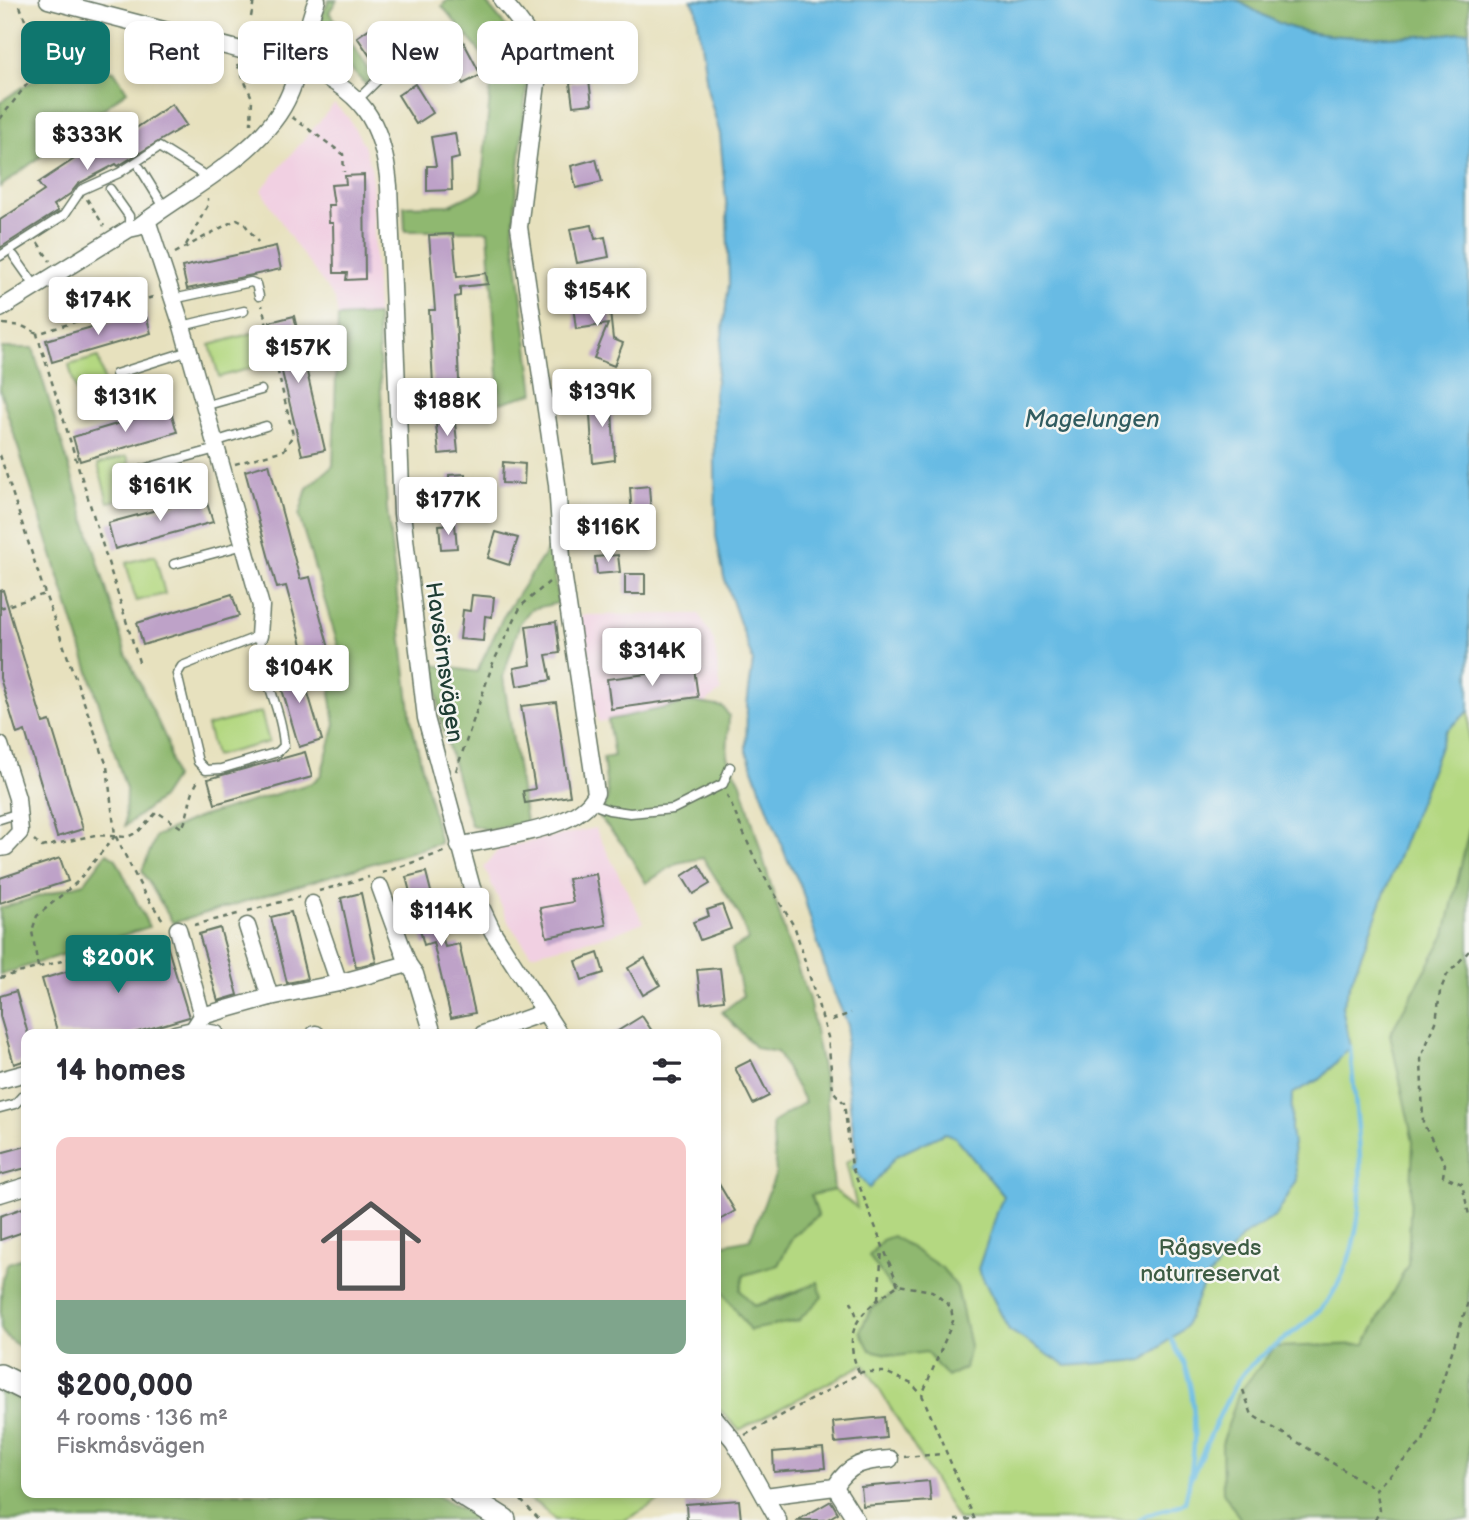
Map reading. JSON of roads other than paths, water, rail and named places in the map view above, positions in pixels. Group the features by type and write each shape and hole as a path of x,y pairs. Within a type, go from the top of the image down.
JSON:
{"main road":[{"path":"0,1376 21,1386"},
{"path":"477,1498 504,1520"}],"street":[{"name":"Havsörnsvägen","path":"48,0 238,49"},
{"path":"311,21 317,0"},
{"path":"458,846 569,820 592,804 596,793 563,572 556,484 519,226 538,61 531,39 502,0"},
{"path":"1,311 129,222 138,227 252,146 280,114 292,84"},
{"name":"Havsörnsvägen","path":"340,84 358,99 374,123 387,159 402,513 426,718 458,846 472,888 493,932 556,1029"},
{"path":"147,220 166,297 181,326 189,351 261,606 259,636"},
{"path":"0,746 5,776 19,813 20,832 0,848"},
{"path":"380,887 408,964 415,974 432,1029"},
{"path":"312,904 339,983"},
{"path":"247,926 270,997"},
{"path":"178,929 197,1023 207,1029"},
{"path":"186,1029 270,997 339,983 408,964"},
{"path":"497,1029 545,1012"},
{"path":"0,1080 21,1074"},
{"path":"0,1194 21,1188"},
{"path":"721,1425 734,1441 778,1520"},
{"path":"835,1487 842,1474 857,1462 890,1459"},
{"path":"765,1496 835,1487"},
{"path":"835,1487 856,1520"}],"lane":[{"path":"358,99 374,84"},
{"path":"0,256 32,233 64,215 81,190 119,173 159,147 207,177"},
{"path":"140,168 164,207"},
{"path":"110,189 129,222"},
{"path":"14,256 36,287"},
{"path":"166,297 251,282 256,284 259,296"},
{"path":"181,326 244,311"},
{"path":"116,374 189,351"},
{"path":"204,406 261,390"},
{"path":"143,469 266,426"},
{"path":"174,564 244,545"},
{"path":"259,636 260,657 284,733 284,746 278,752 221,769 206,770 198,762 177,674 182,666 259,636"},
{"path":"592,804 630,813 673,809 723,783 730,767"},
{"path":"0,819 19,813"},
{"path":"0,1108 15,1104 21,1097"}],"water":[{"name":"Magelungen","path":"691,0 1236,0 1282,24 1329,35 1403,37 1469,31 1469,711 1446,731 1342,1006 1350,1047 1322,1078 1292,1094 1291,1128 1297,1180 1276,1216 1243,1236 1205,1281 1185,1327 1144,1360 1066,1366 1009,1330 978,1269 1003,1195 955,1137 945,1133 896,1156 869,1189 852,1167 857,1159 844,1061 848,1025 830,984 800,884 787,859 746,750 747,705 753,661 724,577 716,536 714,396 729,284 727,212 720,134 708,92 696,8"}],"waterway":[{"path":"1191,1478 1240,1377 1257,1360 1313,1317 1331,1296 1346,1268 1355,1238 1360,1175 1350,1047"},
{"path":"1139,1520 1185,1502 1188,1487 1194,1438 1193,1405 1186,1369 1171,1339"}],"park label":[{"name":"Rågsveds naturreservat","path":"1210,1260"}]}
